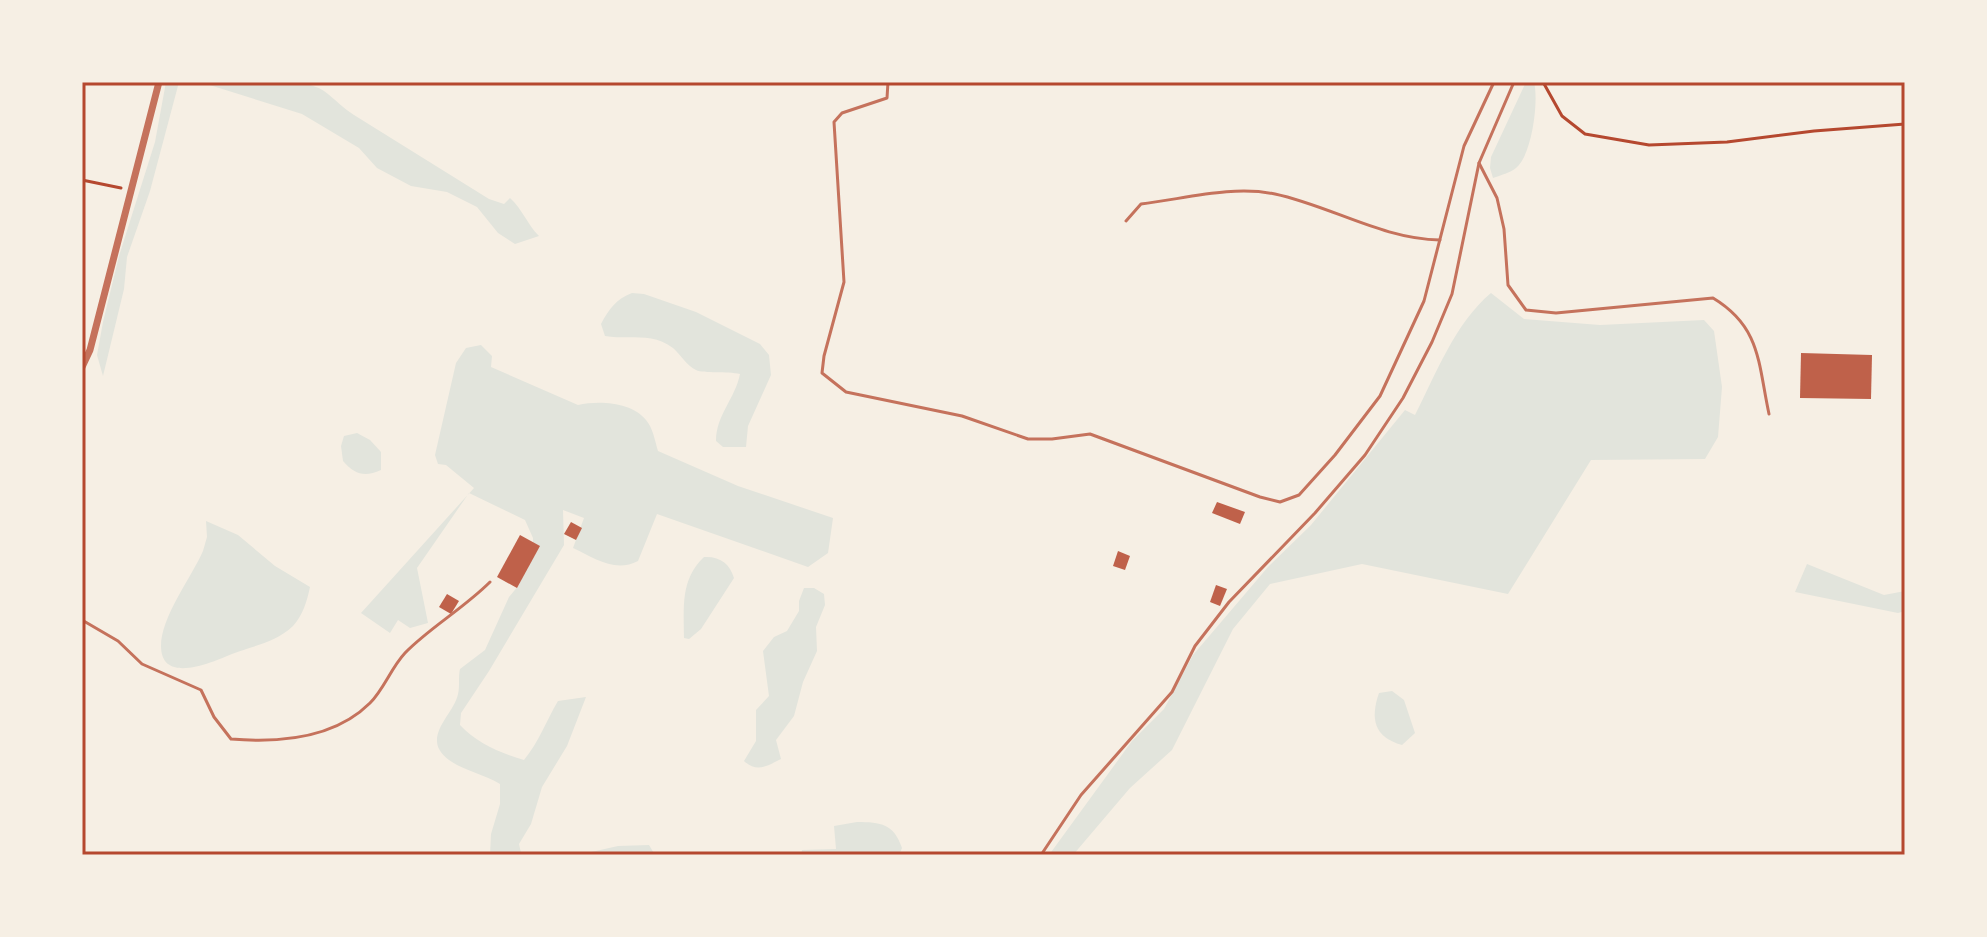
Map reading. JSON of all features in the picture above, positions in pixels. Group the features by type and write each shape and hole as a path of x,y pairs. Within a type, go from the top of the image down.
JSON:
{"street":[{"path":"82,367 90,350 159,82"}],"lane":[{"path":"888,82 887,98 842,113 834,122 844,282 822,373 846,392 962,416 1028,439 1090,434 1280,502 1299,495 1335,455 1380,396 1424,301 1464,146 1494,82"},
{"path":"1041,855 1081,795 1172,692 1195,646 1229,602 1315,513 1365,455 1403,398 1452,294 1479,163 1514,82"},
{"path":"1479,163 1497,198 1508,285 1526,310 1556,313 1713,298 1731,309 1753,337 1769,414"},
{"path":"1126,221 1141,204 1235,191 1275,194 1414,239 1440,240"},
{"path":"82,620 118,641 142,664 201,690 214,717 231,739 259,741 299,738 334,727 369,705 405,654 490,582"}],"path":[{"path":"1543,82 1562,116 1585,134 1649,145 1727,142 1905,124"},
{"path":"82,180 131,190"}],"shaded area":[{"path":"283,81 314,86 354,115 489,199 504,204 510,198 539,236 515,244 498,233 477,207 447,192 411,186 377,168 359,148 302,114 200,82"},
{"path":"166,82 179,82 150,191 127,257 124,289 103,376 97,355 103,322 119,256 155,142"},
{"path":"1526,82 1534,82 1536,102 1526,152 1516,168 1493,178 1491,157"},
{"path":"632,293 644,294 696,312 760,344 769,355 771,375 748,426 746,447 723,447 716,441 719,423 740,374 696,370 673,348 657,340 605,336 601,324 607,314 617,301"},
{"path":"1491,293 1524,319 1600,325 1704,320 1714,331 1722,387 1718,437 1705,459 1591,460 1508,594 1362,564 1270,584 1233,629 1172,750 1130,788 1073,855 1049,855 1132,741 1164,709 1193,655 1268,567 1311,525 1405,410 1415,415 1457,334"},
{"path":"481,345 492,356 491,367 578,405 605,403 632,409 648,423 658,451 738,486 833,518 828,553 808,567 657,514 638,561 613,565 573,548 584,518 563,510 564,545 461,713 460,725 474,737 498,751 524,760 558,701 586,697 567,746 542,787 531,824 519,844 521,853 530,855 490,855 491,834 500,804 500,784 449,760 437,743 441,727 458,694 460,669 485,650 509,597 519,585 533,549 533,538 525,520 469,493 474,488 446,465 438,464 435,455 456,363 466,348"},
{"path":"357,433 370,440 381,452 381,470 370,474 360,473 343,461 341,446 344,436"},
{"path":"467,495 417,568 428,623 410,628 398,620 390,633 361,613"},
{"path":"206,521 238,535 275,566 310,587 299,617 279,636 202,665 179,668 163,658 162,635 171,610 203,551 207,537"},
{"path":"704,557 724,562 734,578 701,629 689,639 684,638 687,585"},
{"path":"1807,564 1884,595 1905,591 1905,611 1898,613 1795,592"},
{"path":"804,588 814,588 824,594 825,605 816,627 817,651 803,682 794,716 776,740 781,759 762,767 753,767 744,761 756,741 756,710 769,696 763,651 774,637 787,631 799,611"},
{"path":"1392,691 1404,700 1415,733 1402,745 1385,737 1375,719 1379,693"},
{"path":"857,822 880,824 891,829 902,848 899,855 801,855 802,850 836,849 834,826"},
{"path":"649,845 655,855 578,855 618,846"}],"building":[{"path":"1801,353 1872,355 1871,399 1800,398"},
{"path":"1217,502 1245,512 1240,524 1212,513"},
{"path":"571,522 582,528 576,540 564,534"},
{"path":"520,535 540,546 517,588 497,577"},
{"path":"1118,551 1130,556 1125,570 1113,566"},
{"path":"1216,585 1227,589 1220,606 1210,602"},
{"path":"447,594 459,601 451,614 439,607"}]}
